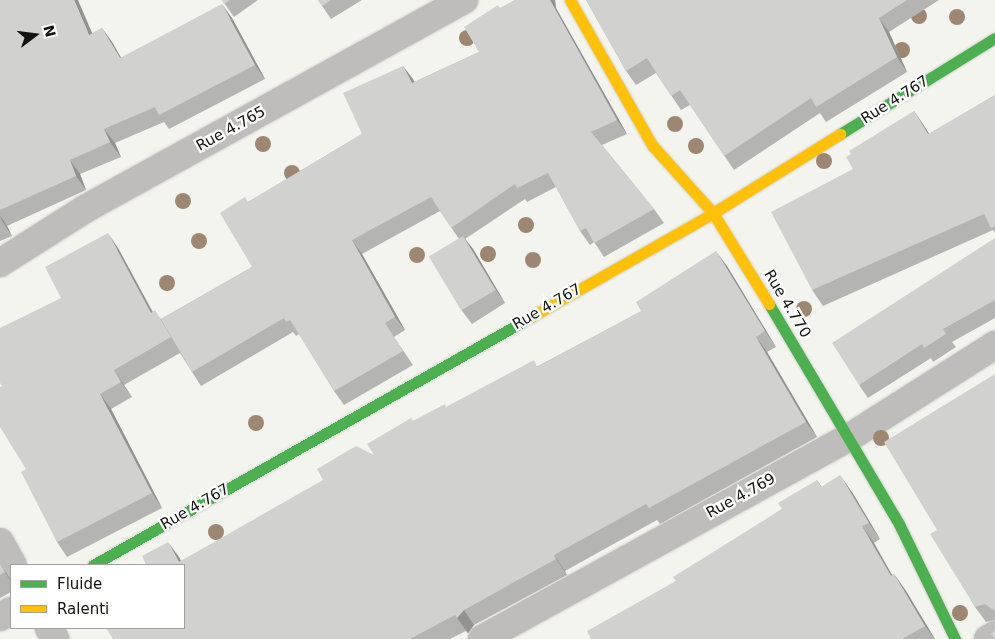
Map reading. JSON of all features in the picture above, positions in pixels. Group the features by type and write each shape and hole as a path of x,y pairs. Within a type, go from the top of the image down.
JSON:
{"street":[{"name":"Rue 4.765","path":"0,263 85,209 464,0"},
{"name":"Rue 4.770","path":"570,0 652,145 714,213 850,437 899,524 955,639"},
{"name":"Rue 4.767","path":"95,564 714,213 995,38"},
{"name":"Rue 4.769","path":"482,639 850,437 995,345"},
{"path":"0,542 12,564"},
{"path":"988,639 995,635"}],"building":[{"path":"0,0 74,0 89,35 102,28 120,58 222,4 255,65 159,115 155,107 104,129 110,142 70,160 76,176 0,210"},
{"path":"222,0 230,0 224,4"},
{"path":"318,0 331,0 322,6"},
{"path":"515,0 550,0 617,120 591,132 654,209 594,243 586,228 580,231 548,173 517,188 515,184 451,228 431,197 352,240 395,317 385,323 403,351 334,391 290,320 286,322 284,318 192,372 161,319 252,267 220,213 245,197 248,202 362,134 343,93 403,66 412,83 479,52 464,27 498,5 500,8"},
{"path":"586,0 907,0 879,18 897,57 816,107 811,98 724,156 680,90 671,96 647,58 626,71"},
{"path":"995,95 995,226 991,228 984,214 812,290 771,212 853,169 846,157 851,154 849,151 914,111 928,134"},
{"path":"108,233 151,313 155,310 171,337 114,370 121,382 100,394 152,493 57,542 21,472 26,469 0,427 0,387 2,386 0,383 0,328 61,298 45,267"},
{"path":"463,236 495,290 461,311 429,257"},
{"path":"995,238 995,300 943,329 946,334 924,348 922,344 859,385 832,343"},
{"path":"716,251 765,331 756,337 806,422 649,508 646,504 554,555 556,559 464,610 457,618 455,615 410,639 113,639 107,629 185,629 185,564 146,564 142,556 168,542 179,562 323,480 317,469 356,446 374,455 367,444 411,418 413,421 445,404 446,407 534,360 537,367 641,311 636,302"},
{"path":"995,374 995,611 985,604 975,607 930,534 937,530 884,442"},
{"path":"840,475 869,523 862,526 891,576 894,574 925,626 902,639 591,639 587,631 676,581 673,577 782,509 778,503 817,480 821,487"},
{"path":"0,564 5,572 0,575"},
{"path":"995,630 995,639 991,634"}],"traffic: fast":[{"path":"840,134 995,38"},
{"path":"769,304 899,524 955,639"},
{"path":"95,564 531,317"}],"traffic: slow":[{"path":"570,0 652,145 713,213 769,304"},
{"path":"531,317 713,213 840,134"}]}
